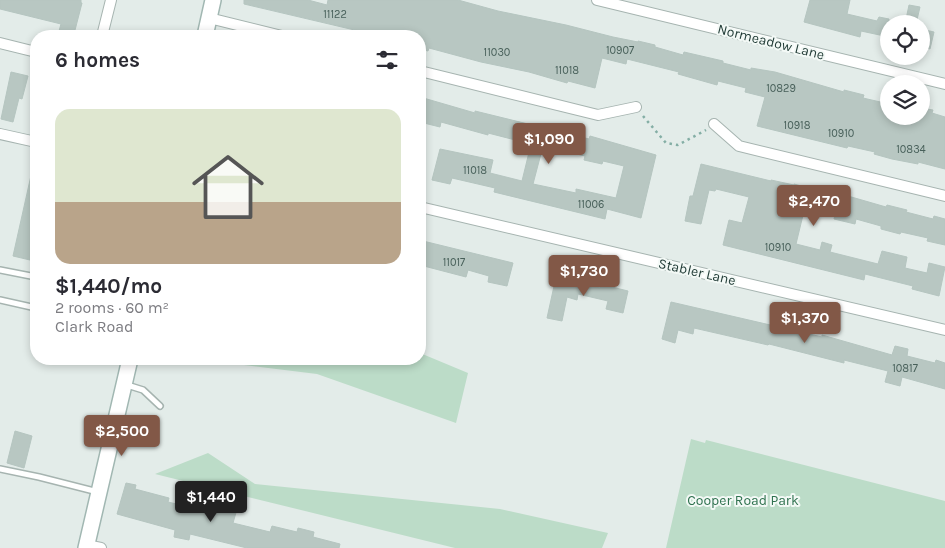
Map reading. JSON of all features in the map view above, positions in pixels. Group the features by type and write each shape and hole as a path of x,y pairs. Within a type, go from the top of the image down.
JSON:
{"street":[{"path":"104,30 111,0"},
{"path":"206,30 213,0"},
{"name":"Normeadow Lane","path":"597,0 945,84"},
{"path":"209,18 258,30"},
{"path":"0,43 30,50"},
{"path":"426,72 598,115 636,107"},
{"path":"714,124 739,146 945,196"},
{"path":"0,134 30,141"},
{"name":"Stabler Lane","path":"426,208 945,330"},
{"path":"91,547 99,492 129,365"}],"lane":[{"path":"0,270 30,276"},
{"path":"0,300 30,307"},
{"path":"124,385 143,390 160,406"},
{"path":"0,469 99,492"}],"path":[{"path":"636,107 666,143 678,145 714,124"}],"green space":[{"path":"426,356 468,373 456,423 317,374 244,365 426,365"},
{"name":"Cooper Road Park","path":"691,439 705,443 706,440 945,501 945,548 666,548"},
{"path":"208,453 255,484 500,509 608,533 602,548 455,548 155,474"}],"building":[{"path":"0,0 81,0 82,3 75,30 59,30 61,24 0,9"},
{"path":"244,0 308,0 327,5 328,0 458,0 498,11 655,45 655,47 683,55 684,52 751,70 751,68 775,72 844,92 844,90 864,95 863,98 880,102 880,125 930,125 930,110 933,110 932,113 945,117 945,169 918,162 918,164 892,159 874,154 875,152 848,146 847,148 757,126 765,97 745,92 746,88 718,81 717,85 678,74 679,72 627,59 626,64 602,58 595,88 568,81 567,83 429,48 428,51 426,50 426,30 354,30 244,4"},
{"path":"810,0 850,0 847,14 877,21 880,17 880,35 861,31 860,37 804,22"},
{"path":"909,5 920,7 918,15 907,15"},
{"path":"930,31 934,32 930,49"},
{"path":"11,72 28,76 22,99 19,98 13,122 1,119"},
{"path":"426,99 475,113 475,111 589,139 590,136 656,155 641,218 607,209 605,219 494,192 495,188 452,178 450,184 432,180 440,149 493,160 490,173 522,181 531,144 441,122 440,127 426,124","holes":["543,146 585,156 584,160 602,164 603,161 624,166 616,198 576,189 576,193 533,184"]},
{"path":"701,164 771,181 794,184 840,197 841,194 886,207 887,205 907,210 906,212 933,219 934,216 945,219 945,245 927,241 928,238 881,229 881,226 856,219 855,224 834,219 835,215 810,209 809,213 804,211 796,244 820,250 822,242 832,245 830,252 878,264 882,251 907,257 905,268 927,273 929,263 945,267 939,296 912,289 913,286 865,274 864,280 723,245 729,220 742,223 749,197 716,189 715,191 709,190 701,224 685,221 690,196 693,196"},
{"path":"30,180 30,260 13,256"},
{"path":"426,242 513,263 507,286 488,282 489,276 468,270 466,277 426,267"},
{"path":"556,277 600,288 600,284 628,291 623,313 606,309 608,301 578,294 577,300 567,297 562,321 547,318"},
{"path":"671,302 822,337 822,335 892,355 895,346 908,349 907,356 935,363 936,360 945,363 945,389 902,377 900,386 885,382 888,371 844,360 844,363 694,328 693,334 678,330 675,343 662,339"},
{"path":"15,431 32,436 24,468 7,463"},
{"path":"126,483 136,485 135,489 169,498 168,502 210,512 212,503 237,509 233,523 270,532 272,526 297,532 298,528 314,532 313,537 340,544 339,548 247,548 190,534 189,540 174,537 175,530 117,514"}]}
